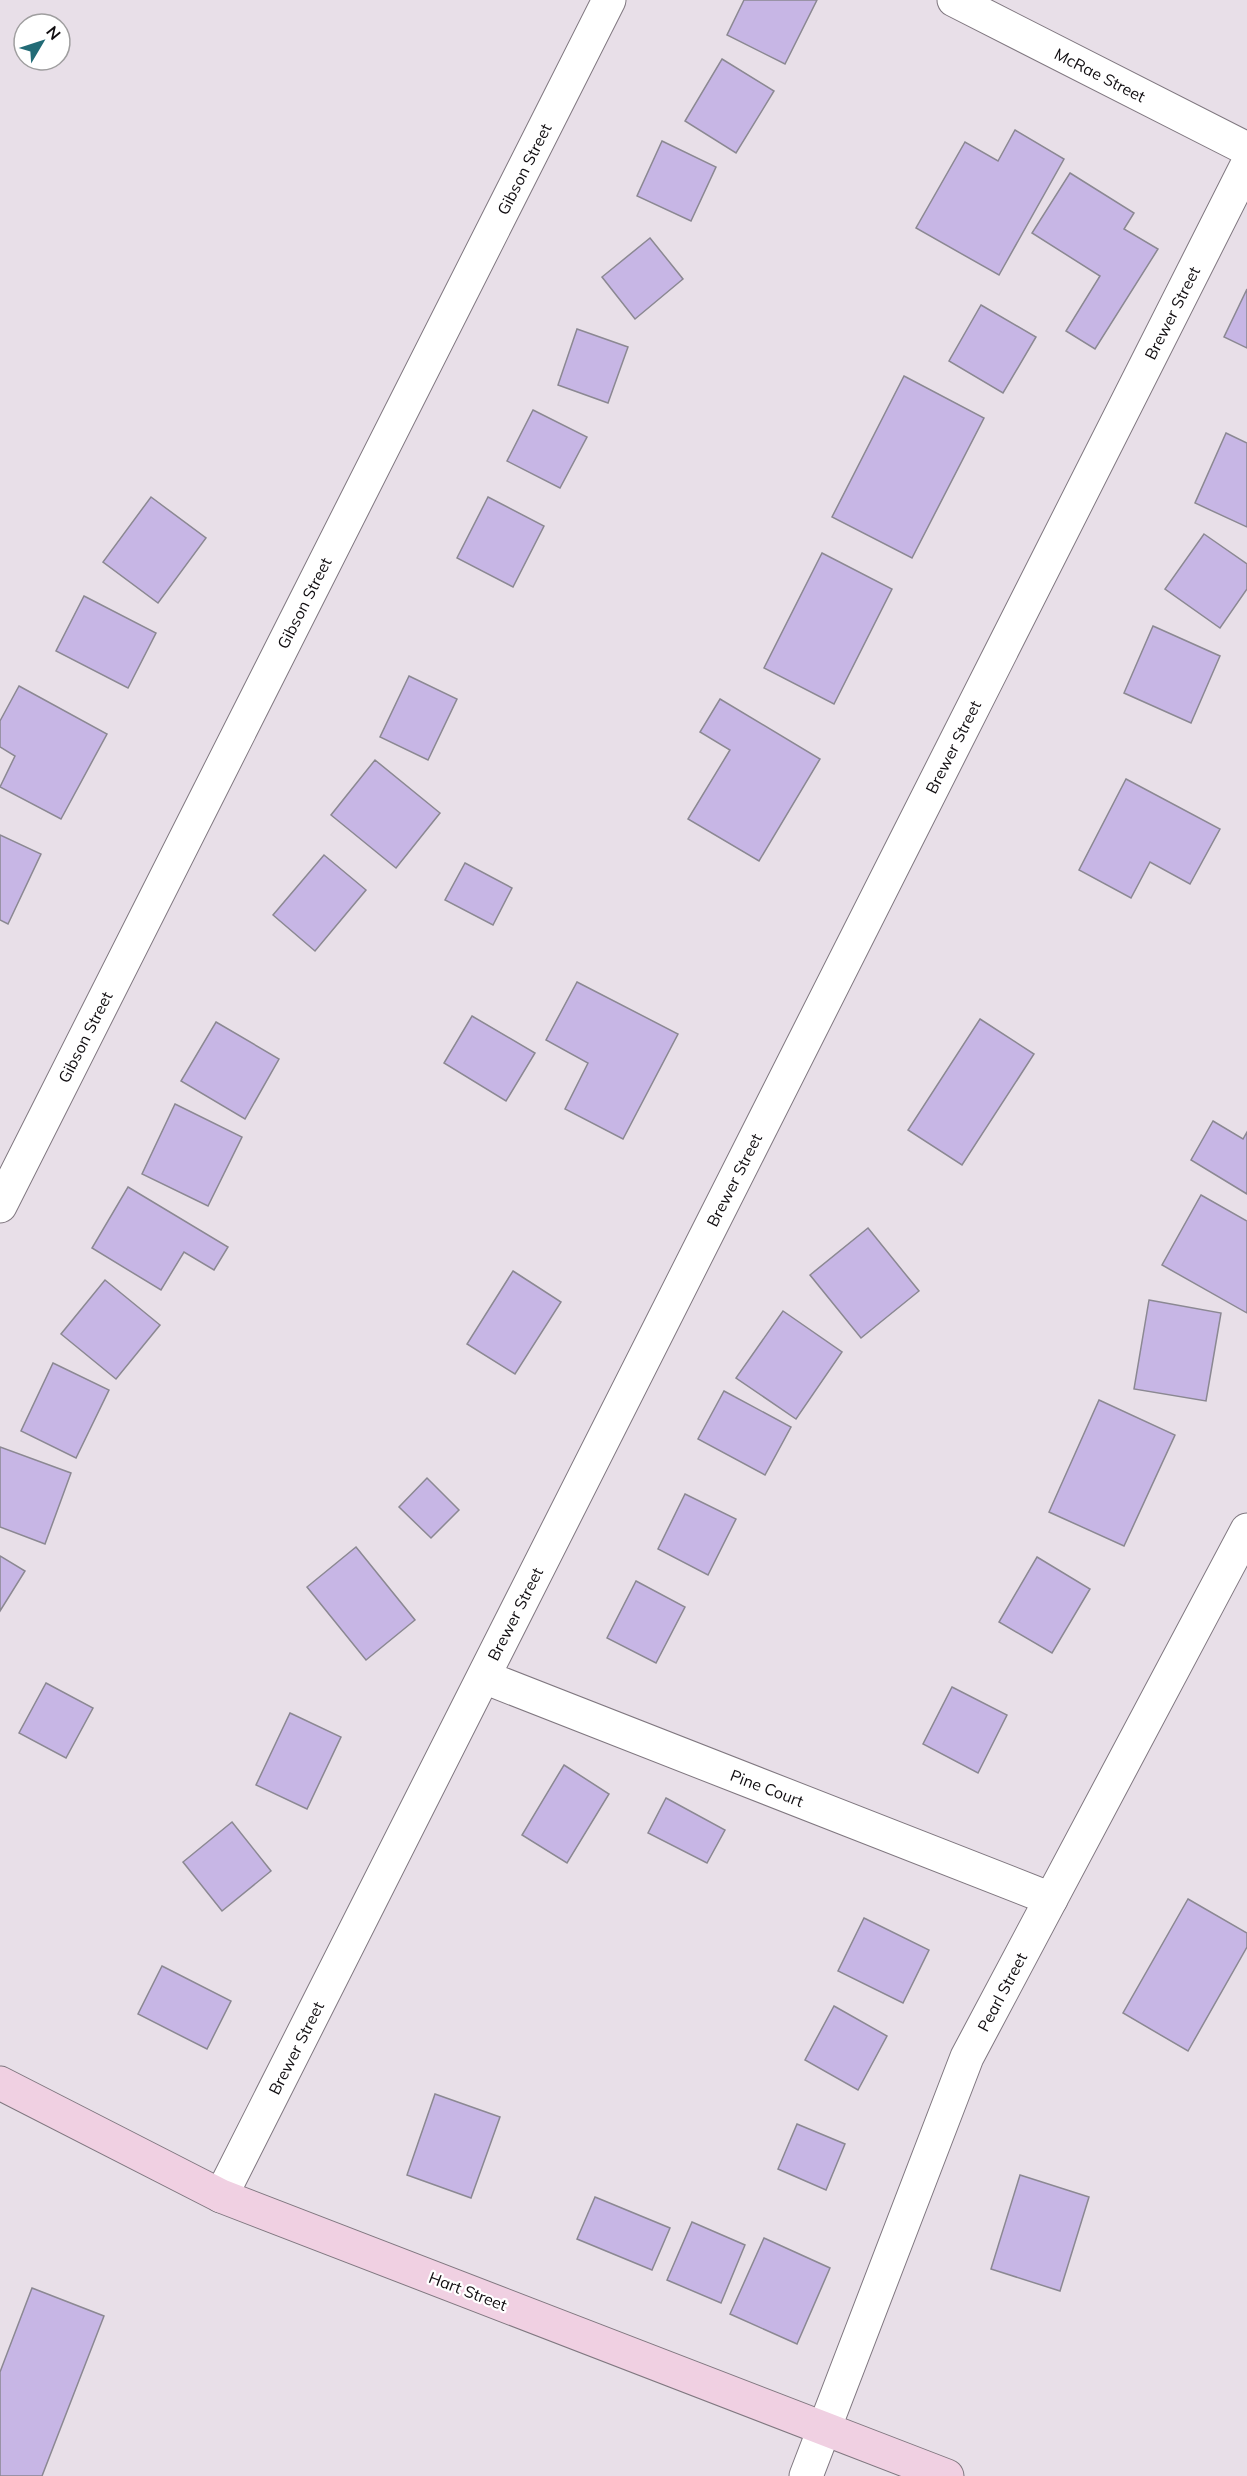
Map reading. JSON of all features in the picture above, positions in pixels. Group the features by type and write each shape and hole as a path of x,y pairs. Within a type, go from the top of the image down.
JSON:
{"street":[{"name":"Gibson Street","path":"0,1206 609,0"},
{"name":"McRae Street","path":"954,0 1247,149"},
{"name":"Brewer Street","path":"221,2196 1247,165"},
{"name":"Pearl Street","path":"806,2476 967,2057 1247,1530"},
{"name":"Pine Court","path":"484,1677 1051,1899"},
{"name":"Hart Street","path":"0,2083 221,2196 947,2476"}],"building":[{"path":"744,0 817,0 785,64 727,35"},
{"path":"722,59 774,91 736,153 685,121"},
{"path":"1015,130 1064,159 999,275 916,228 965,142 998,161"},
{"path":"662,141 716,167 691,221 637,196"},
{"path":"1070,173 1134,213 1124,229 1158,249 1095,349 1066,331 1100,276 1032,233"},
{"path":"650,238 683,279 635,319 602,277"},
{"path":"1247,289 1247,348 1224,337"},
{"path":"981,305 1036,337 1003,393 949,361"},
{"path":"577,329 628,347 608,403 558,385"},
{"path":"904,376 984,418 912,558 832,517"},
{"path":"533,410 587,437 560,488 507,461"},
{"path":"1226,433 1247,443 1247,527 1195,503"},
{"path":"151,497 206,538 158,603 103,562"},
{"path":"488,497 544,526 513,587 457,558"},
{"path":"1204,534 1247,564 1247,589 1220,628 1165,589"},
{"path":"822,553 892,589 834,704 764,668"},
{"path":"84,596 156,633 128,688 56,651"},
{"path":"1153,626 1220,656 1191,723 1124,693"},
{"path":"409,676 457,699 428,760 380,737"},
{"path":"19,686 107,734 61,819 0,787 15,756 0,747 0,721"},
{"path":"720,699 820,759 759,861 688,819 730,750 700,732"},
{"path":"375,760 440,813 396,868 331,815"},
{"path":"1126,779 1220,829 1190,884 1150,862 1131,898 1079,870"},
{"path":"0,835 41,854 8,924 0,920"},
{"path":"324,855 366,890 315,951 273,915"},
{"path":"465,863 512,888 493,925 445,900"},
{"path":"577,982 678,1034 623,1139 565,1109 588,1063 546,1040"},
{"path":"472,1016 535,1053 506,1101 444,1063"},
{"path":"980,1019 1034,1054 962,1165 908,1130"},
{"path":"216,1022 279,1059 245,1119 181,1081"},
{"path":"175,1104 242,1137 208,1206 142,1174"},
{"path":"1213,1121 1243,1139 1247,1132 1247,1194 1191,1160"},
{"path":"128,1187 228,1247 214,1270 184,1252 161,1290 92,1248"},
{"path":"1201,1195 1247,1221 1247,1313 1162,1265"},
{"path":"868,1228 919,1291 861,1338 810,1275"},
{"path":"513,1271 561,1302 515,1374 467,1344"},
{"path":"105,1280 160,1325 116,1379 61,1334"},
{"path":"1149,1300 1221,1313 1206,1401 1134,1389"},
{"path":"783,1311 842,1352 796,1419 736,1378"},
{"path":"53,1363 109,1390 76,1458 21,1431"},
{"path":"724,1391 791,1427 765,1475 698,1439"},
{"path":"1099,1400 1175,1435 1124,1546 1049,1512"},
{"path":"0,1447 71,1473 45,1544 0,1527"},
{"path":"427,1478 459,1510 431,1538 399,1507"},
{"path":"685,1494 736,1519 708,1575 658,1549"},
{"path":"356,1547 415,1620 366,1660 307,1587"},
{"path":"0,1556 25,1571 0,1611"},
{"path":"1037,1557 1090,1589 1052,1653 999,1622"},
{"path":"636,1581 685,1607 656,1663 607,1638"},
{"path":"46,1683 93,1708 66,1758 19,1733"},
{"path":"952,1687 1007,1715 978,1773 923,1744"},
{"path":"290,1713 341,1737 307,1809 256,1785"},
{"path":"564,1765 609,1794 567,1863 522,1835"},
{"path":"666,1798 725,1830 707,1863 648,1833"},
{"path":"232,1822 271,1871 222,1911 183,1862"},
{"path":"1188,1899 1247,1933 1247,1947 1188,2051 1123,2013"},
{"path":"864,1918 929,1950 903,2003 838,1971"},
{"path":"162,1966 231,2001 207,2049 138,2014"},
{"path":"834,2006 887,2036 858,2090 805,2060"},
{"path":"435,2094 500,2117 471,2198 407,2175"},
{"path":"797,2124 845,2144 826,2190 778,2169"},
{"path":"1020,2175 1089,2197 1060,2291 991,2269"},
{"path":"595,2197 670,2228 652,2270 577,2239"},
{"path":"692,2222 745,2245 721,2303 667,2280"},
{"path":"764,2238 830,2268 797,2344 730,2314"},
{"path":"32,2288 104,2316 42,2476 0,2476 0,2372"}]}
